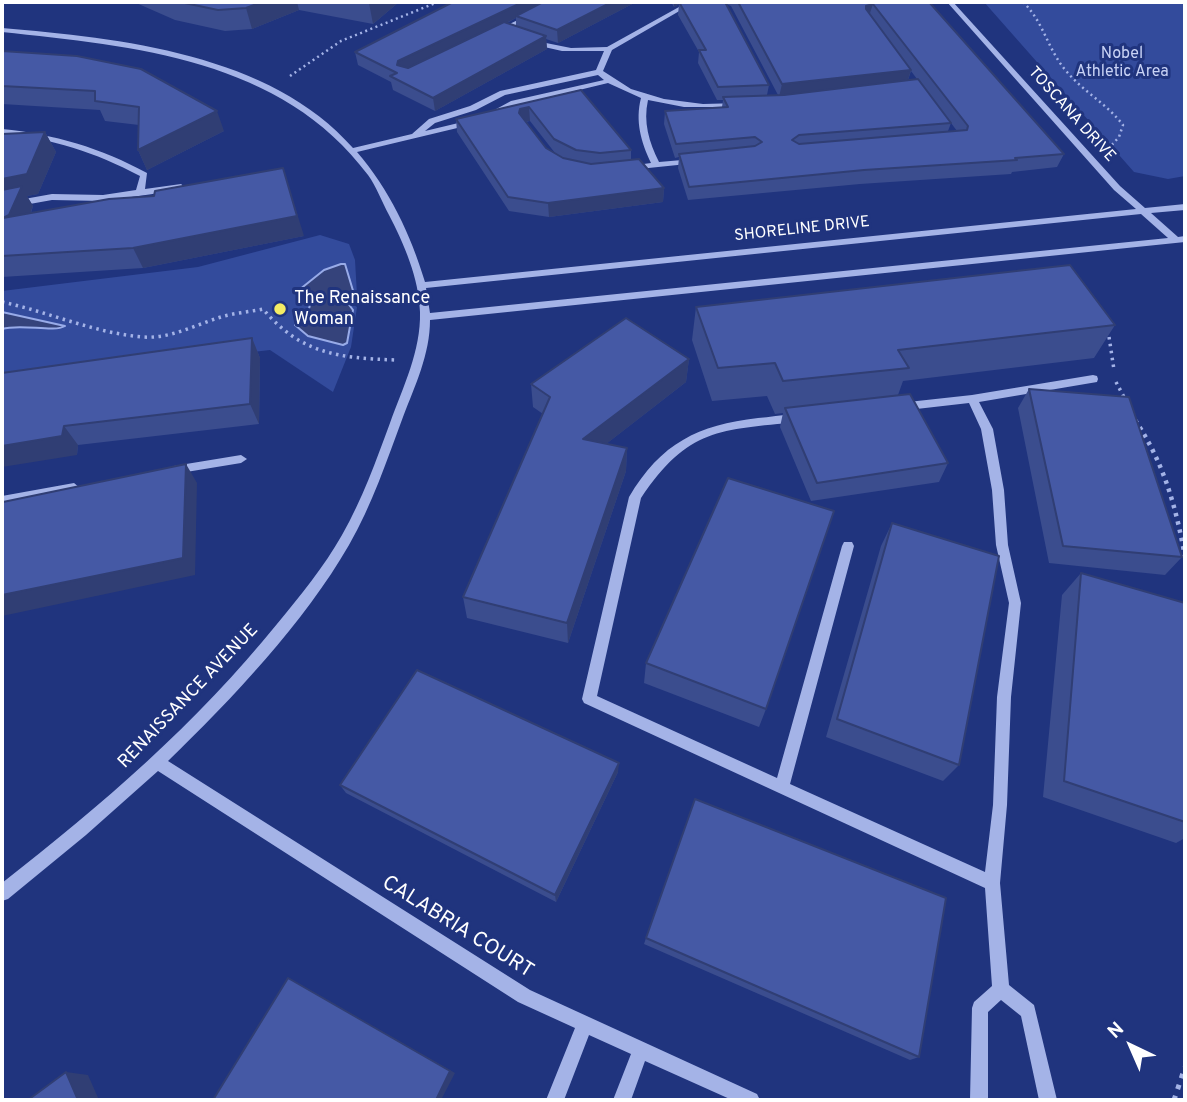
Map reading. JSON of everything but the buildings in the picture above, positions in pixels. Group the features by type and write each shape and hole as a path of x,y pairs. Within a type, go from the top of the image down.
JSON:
{"street":[{"path":"492,35 560,2"},
{"path":"526,38 548,48 575,51 609,49 692,2"},
{"name":"TOSCANA DRIVE","path":"950,2 1117,188 1181,239"},
{"path":"504,29 515,33"},
{"name":"RENAISSANCE AVENUE","path":"2,30 123,43 169,52 221,67 267,87 314,114 356,150 396,215 423,285 426,317 417,360 374,482 345,541 257,661 156,762 2,893"},
{"path":"599,72 609,49"},
{"path":"415,136 432,121 473,108 503,93 599,72"},
{"path":"599,72 608,81 646,95 719,107 747,104"},
{"path":"356,150 448,130 514,103 608,81"},
{"path":"646,95 640,112 647,147 656,165"},
{"path":"2,131 60,139 105,153 144,175 139,192"},
{"path":"617,169 705,160"},
{"path":"2,206 52,197 103,198 191,185"},
{"name":"SHORELINE DRIVE","path":"423,285 1185,206"},
{"path":"426,317 1181,239"},
{"path":"890,408 972,399 1093,379"},
{"path":"972,399 987,429 998,490 1003,545 1015,603 1004,697 1000,805 992,883 1001,989 1028,1011 1048,1100"},
{"path":"808,417 727,426 685,439 651,471 635,497 589,699 992,883"},
{"path":"161,473 241,459"},
{"path":"2,501 82,487"},
{"path":"782,787 848,546"},
{"name":"CALABRIA COURT","path":"156,762 524,996 751,1100"},
{"path":"979,1100 980,1008 1001,989"},
{"path":"555,1100 585,1024"},
{"path":"622,1100 641,1049"}],"path":[{"path":"267,87 290,76 311,55 332,43 438,2"},
{"path":"1023,2 1037,13 1059,62 1114,111 1123,125 1119,137 1108,148"},
{"path":"2,302 39,310 68,322 144,337 174,334 222,317 263,309 278,330 302,345 360,359 417,360"},
{"path":"1101,319 1108,331 1115,380 1135,419 1156,448 1172,486 1185,557"},
{"path":"1174,1100 1185,1067"}],"green space":[{"name":"Nobel Athletic Area","path":"984,2 1185,2 1185,176 1168,179 1134,172"},
{"path":"320,235 349,244 355,260 357,295 350,302 357,307 351,347 333,392 270,350 2,381 2,291 198,267"}],"shaded area":[{"path":"345,264 354,294 347,302 353,310 347,343 343,345 308,336 295,325 307,312 310,303 299,290 324,270"},
{"path":"2,312 65,326 53,329 2,329"}],"place":[{"name":"The Renaissance Woman","path":"280,309"}]}
